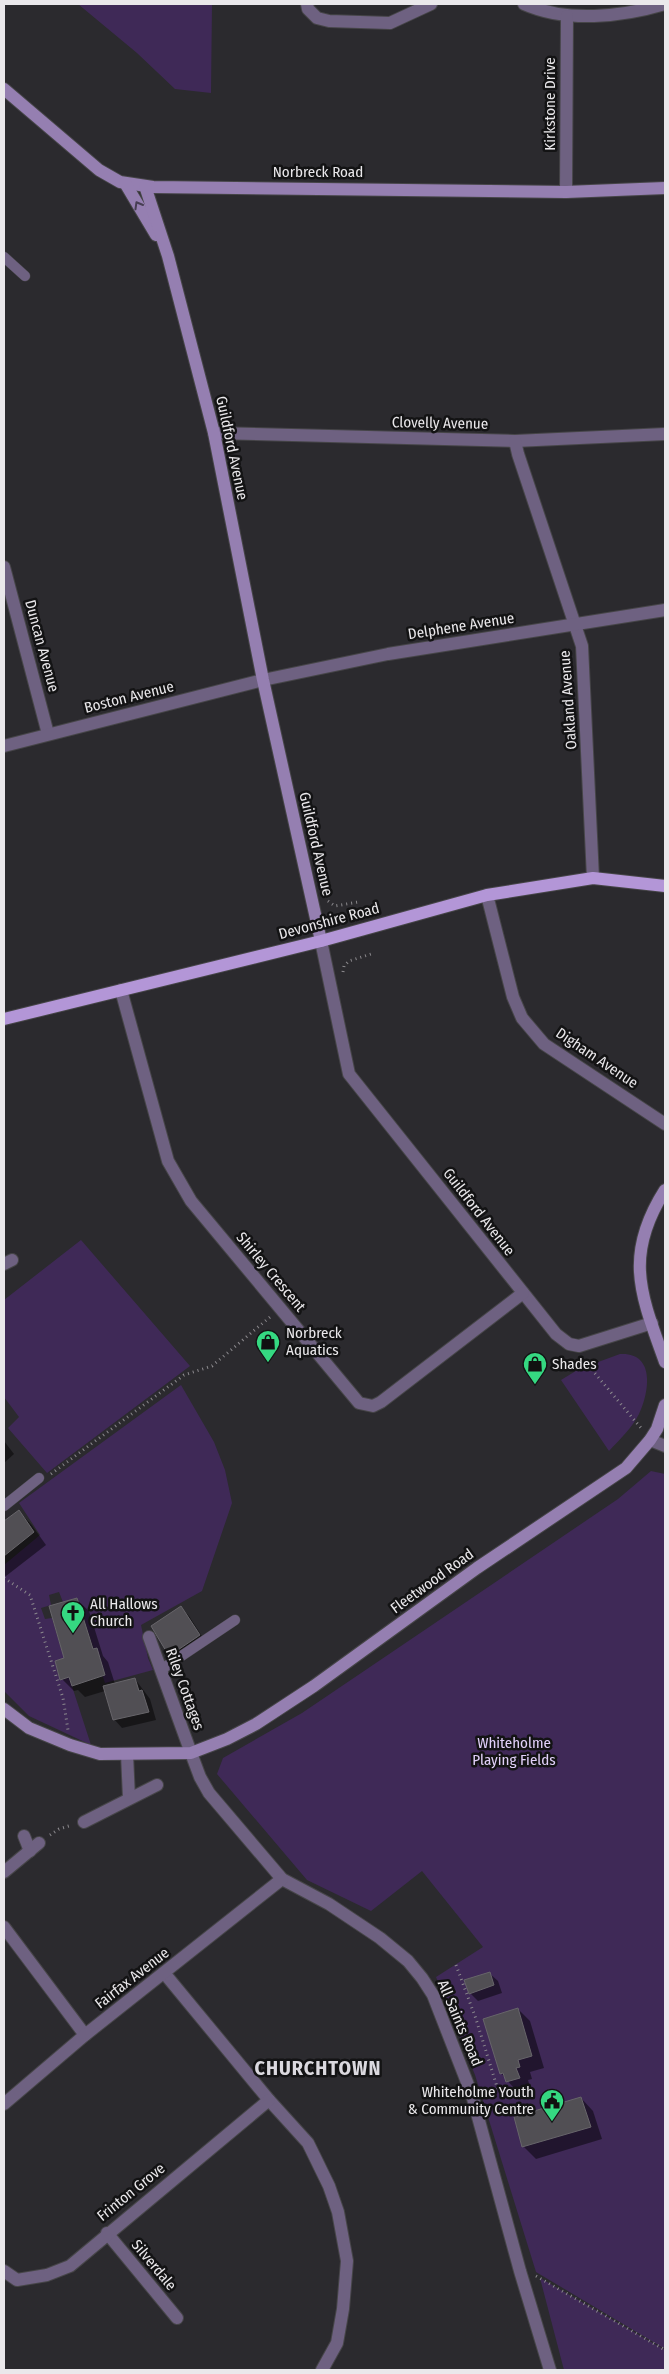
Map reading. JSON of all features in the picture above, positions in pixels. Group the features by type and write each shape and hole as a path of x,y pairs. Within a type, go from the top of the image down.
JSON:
{"main road":[{"name":"Devonshire Road","path":"4,1019 321,941 487,895 593,878 665,886"}],"street":[{"path":"307,4 308,9 318,18 328,21 390,23 431,4"},
{"path":"524,4 537,10 567,16 616,14 665,4"},
{"name":"Kirkstone Drive","path":"566,192 567,16"},
{"name":"Norbreck Road","path":"4,89 99,170 120,182 146,186 566,192 665,188"},
{"name":"Guildford Avenue","path":"126,183 168,256"},
{"name":"Guildford Avenue","path":"146,186 168,256 214,433 263,680 349,1074 556,1334 569,1344 579,1346"},
{"name":"Clovelly Avenue","path":"214,433 516,441 665,434"},
{"name":"Oakland Avenue","path":"516,441 518,454 582,646 585,677 593,878"},
{"name":"Duncan Avenue","path":"4,567 48,734"},
{"name":"Delphene Avenue","path":"263,680 388,654 665,610"},
{"name":"Boston Avenue","path":"4,746 263,680"},
{"name":"Digham Avenue","path":"487,895 513,997 522,1018 544,1044 665,1124"},
{"name":"Shirley Crescent","path":"121,990 168,1161 191,1201 359,1404 373,1406 381,1402 523,1293"},
{"path":"665,1191 647,1225 639,1262 639,1280 665,1362"},
{"path":"579,1346 652,1323"},
{"name":"Fleetwood Road","path":"4,1709 29,1728 70,1746 100,1754 190,1753 227,1739 256,1724 314,1686 477,1568 626,1468 657,1429 665,1405"},
{"path":"650,1440 665,1446"},
{"name":"Riley Cottages","path":"149,1637 190,1753"},
{"name":"All Saints Road","path":"190,1753 210,1793 282,1879 330,1904 380,1938 408,1961 433,1995 472,2095 550,2370"},
{"path":"126,1754 129,1798"},
{"path":"84,1822 157,1785"},
{"path":"4,1872 34,1847 24,1836"},
{"name":"Fairfax Avenue","path":"4,2104 86,2035 282,1879"},
{"path":"4,1927 86,2035"},
{"path":"165,1974 269,2100 308,2143 329,2186 338,2212 347,2261 343,2309 337,2344 322,2370"},
{"name":"Frinton Grove","path":"4,2271 17,2280 47,2275 70,2266 106,2233 269,2100"},
{"name":"Silverdale","path":"106,2233 177,2318"}],"lane":[{"path":"4,256 25,276"},
{"path":"4,1506 39,1478"},
{"path":"162,1670 235,1620"}],"path":[{"path":"326,898 330,904 335,906 358,902"},
{"path":"39,1478 46,1477 84,1451 184,1375 212,1366 280,1309"},
{"path":"579,1346 583,1361 650,1440"},
{"path":"5,1580 30,1595 63,1698 70,1746"},
{"path":"34,1847 59,1828 84,1822"},
{"path":"456,1964 476,2018 498,2090"},
{"path":"519,2266 665,2350"}],"green space":[{"path":"78,4 212,4 211,93 175,89 137,53"},
{"path":"81,1240 190,1366 47,1473 8,1428 19,1417 4,1397 4,1300"},
{"path":"620,1354 631,1355 639,1359 644,1366 647,1375 646,1395 636,1419 609,1451 561,1380 579,1369"},
{"path":"181,1385 214,1442 225,1470 232,1503 202,1591 141,1625 148,1658 153,1670 105,1683 77,1598 63,1602 59,1592 49,1595 51,1605 41,1608 45,1619 52,1618 64,1658 55,1661 60,1679 69,1677 91,1745 29,1716 4,1691 4,1565 40,1535 19,1503"},
{"name":"Whiteholme Playing Fields","path":"651,1471 665,1474 665,2349 536,2272 475,2075 436,1977 483,1947 422,1871 371,1911 307,1880 217,1774 223,1758 302,1713 618,1499"},
{"path":"540,2278 665,2350 665,2370 564,2370"}],"building":[{"path":"19,1510 34,1532 4,1556 4,1521"},
{"name":"All Hallows Church","path":"77,1598 93,1649 97,1648 105,1675 72,1686 69,1677 60,1680 55,1661 64,1658 49,1606"},
{"path":"181,1606 200,1635 169,1656 151,1626"},
{"path":"135,1678 139,1691 142,1690 149,1712 113,1720 103,1686"},
{"path":"490,1972 494,1985 469,1994 464,1980"},
{"name":"Whiteholme Youth & Community Centre","path":"518,2008 532,2056 518,2060 520,2067 516,2068 520,2078 506,2082 503,2073 500,2074 483,2019"},
{"name":"Whiteholme Youth & Community Centre","path":"581,2097 591,2127 522,2147 514,2117"}],"place":[{"name":"Norbreck Aquatics","path":"268,1363"},
{"name":"Shades","path":"535,1385"},
{"name":"All Hallows Church","path":"73,1634"},
{"name":"Whiteholme Youth & Community Centre","path":"552,2122"}],"district":[{"name":"CHURCHTOWN","path":"318,2068"}]}
